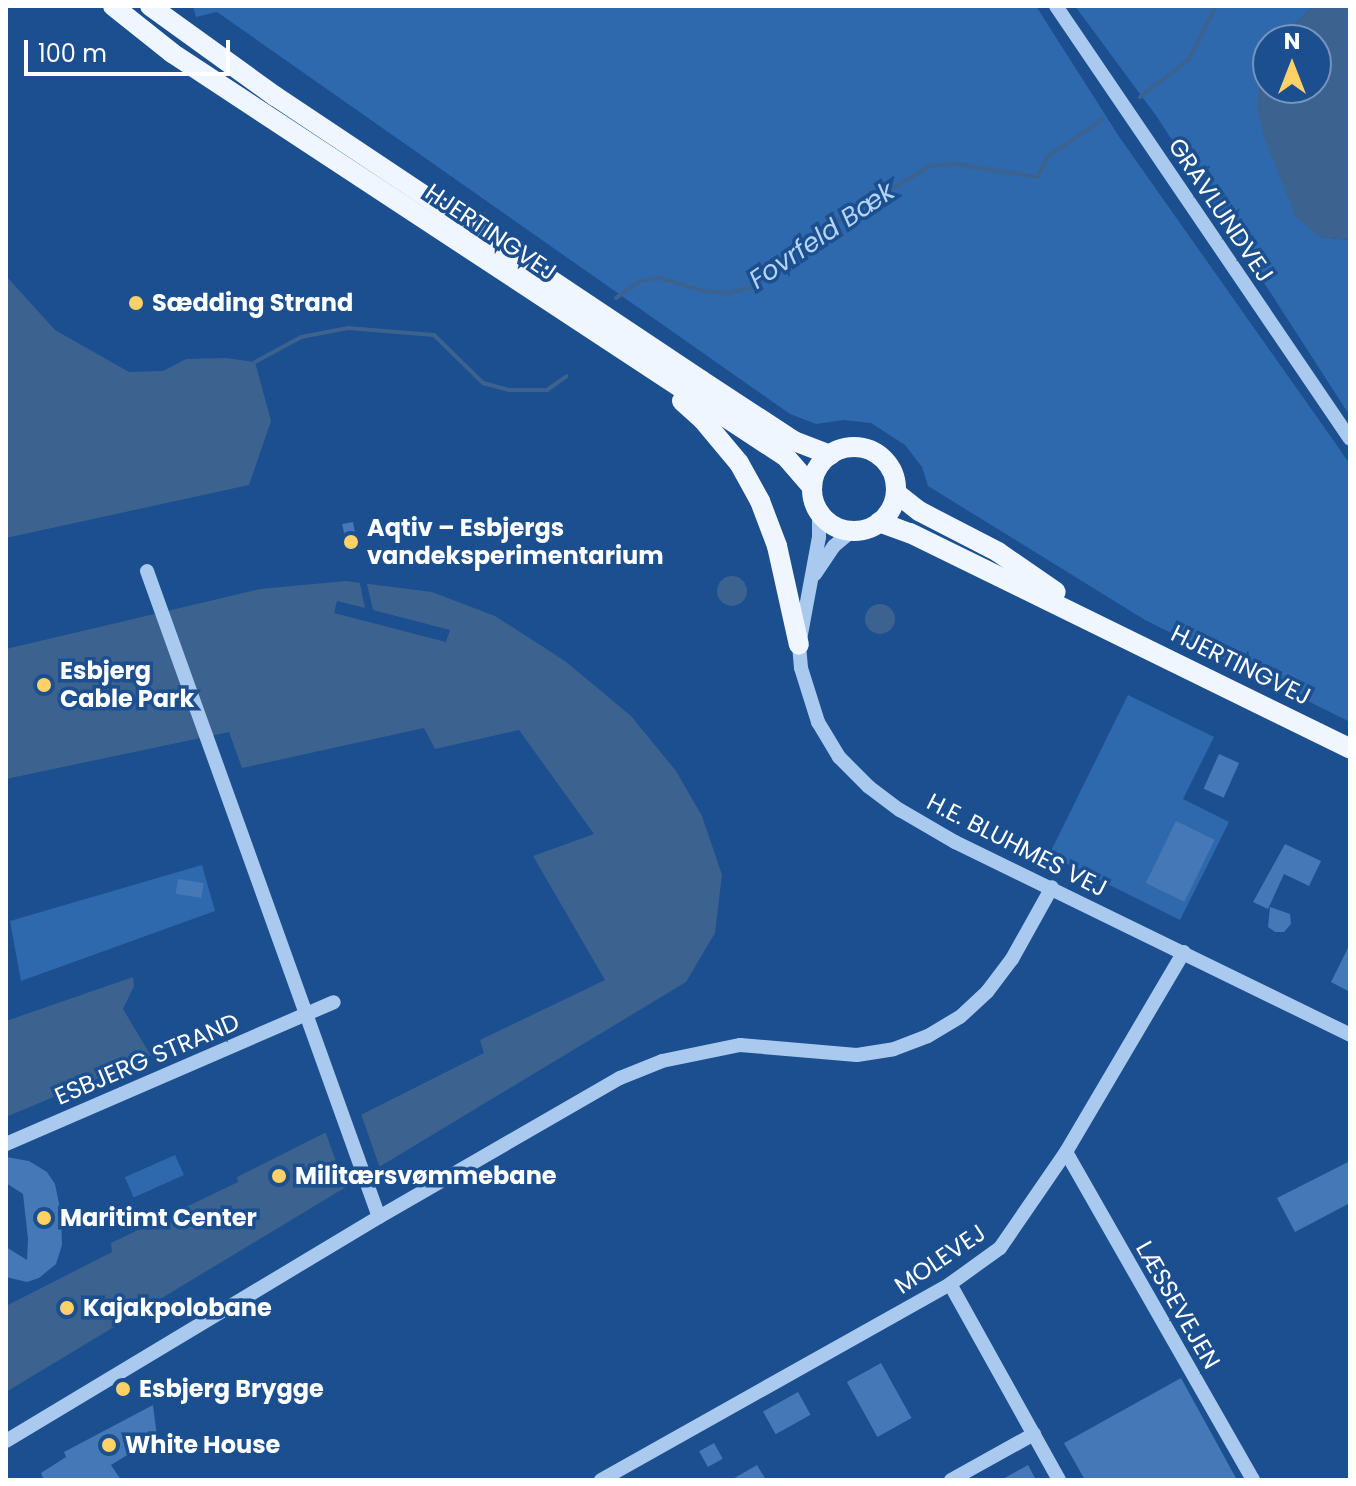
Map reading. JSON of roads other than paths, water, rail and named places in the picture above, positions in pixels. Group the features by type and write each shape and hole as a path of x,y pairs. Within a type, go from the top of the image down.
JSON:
{"main road":[{"path":"136,26 150,6"},
{"name":"HJERTINGVEJ","path":"150,6 275,96 701,380 794,441 830,455"},
{"name":"HJERTINGVEJ","path":"111,7 564,312 786,457 812,487"},
{"path":"564,312 681,401 703,420 739,463 760,501 777,546 799,645"},
{"path":"856,447 869,450 890,467 896,493 893,504 879,522 852,531 828,522 819,512 812,487 821,463 830,455 856,447"},
{"name":"HJERTINGVEJ","path":"896,493 919,511 998,552 1108,629"},
{"name":"HJERTINGVEJ","path":"879,522 910,533 1350,749"}],"street":[{"name":"GRAVLUNDVEJ","path":"1056,6 1350,439"},
{"name":"H.E. BLUHMES VEJ","path":"819,512 799,645 806,691 839,757 900,810 955,842 1350,1035"},
{"name":"H.E. BLUHMES VEJ","path":"810,585 834,546 852,531"},
{"path":"147,571 379,1217"},
{"path":"6,1441 379,1217 620,1078 662,1061 740,1045 857,1055 894,1049 928,1036 960,1017 987,992 1012,959 1052,887"},
{"name":"MOLEVEJ","path":"601,1480 950,1284 1000,1248 1066,1152 1184,952"},
{"name":"ESBJERG STRAND","path":"6,1144 334,1002"},
{"name":"LÆSSEVEJEN","path":"1066,1152 1253,1480"},
{"path":"950,1284 1059,1480"},
{"path":"951,1480 1034,1434"}],"waterway":[{"name":"Fovrfeld Bæk","path":"1140,97 1189,59 1216,6"},
{"name":"Fovrfeld Bæk","path":"616,298 640,281 660,278 703,291 730,293 752,287 790,261 822,230 930,166 954,164 1037,177 1048,156 1103,119"},
{"name":"Fovrfeld Bæk","path":"255,362 301,337 348,328 434,335 483,383 509,390 547,390 567,376"}],"place":[{"name":"Sædding Strand","path":"136,303"},
{"name":"Aqtiv – Esbjergs vandeksperimentarium","path":"351,542"},
{"name":"Esbjerg Cable Park","path":"44,685"},
{"name":"Militærsvømmebane","path":"279,1176"},
{"name":"Maritimt Center","path":"44,1218"},
{"name":"Kajakpolobane","path":"67,1308"},
{"name":"Esbjerg Brygge","path":"123,1389"},
{"name":"White House","path":"109,1445"}]}
